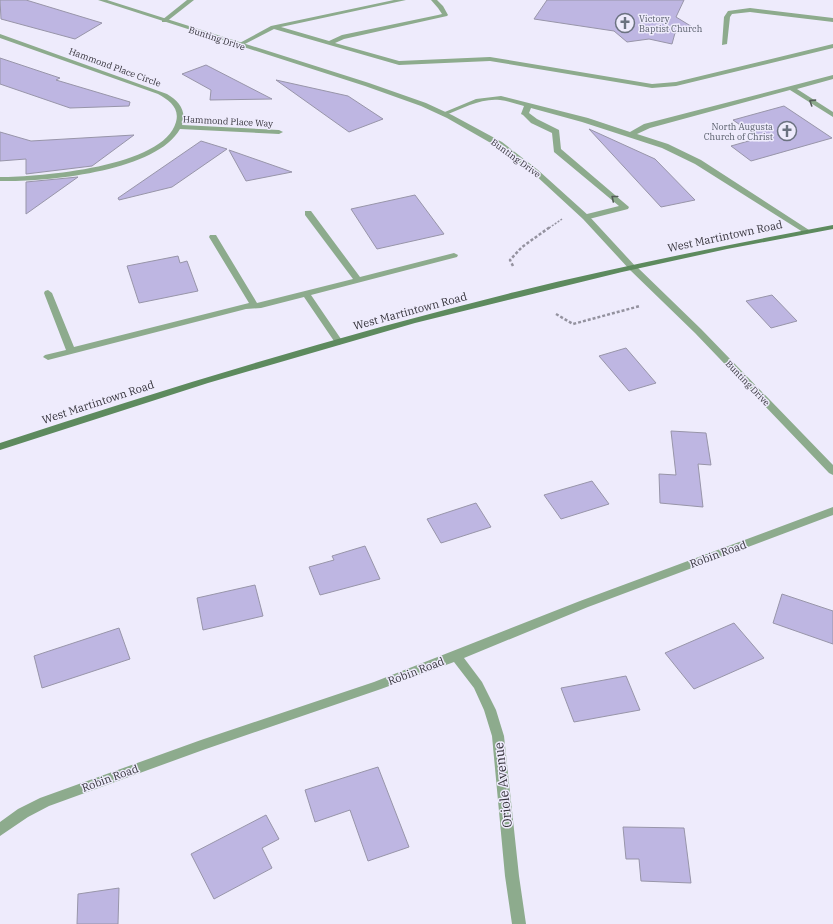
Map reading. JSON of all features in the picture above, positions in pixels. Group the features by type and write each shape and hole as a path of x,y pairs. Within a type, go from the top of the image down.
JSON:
{"main road":[{"name":"West Martintown Road","path":"0,447 101,413 253,367 464,308 588,277 833,227"}],"street":[{"name":"Bunting Drive","path":"101,0 372,87 444,114 478,131 527,164 554,186 586,217 633,268 698,331 833,471"},
{"path":"164,21 191,0"},
{"path":"239,45 274,27 403,0"},
{"path":"330,43 342,37 444,15 441,7 434,0"},
{"path":"724,44 730,12 750,10 833,20"},
{"path":"274,27 399,63 490,60 652,86 676,84 833,46"},
{"name":"Hammond Place Circle","path":"0,36 169,97 179,110 181,116 177,127"},
{"path":"632,134 647,126 831,79"},
{"path":"791,88 833,115"},
{"path":"444,114 482,98 490,97 586,120 632,134 664,146 698,162 806,232"},
{"path":"528,105 525,114 534,121 556,132 557,150 625,207 586,217"},
{"path":"0,179 26,180 77,173 139,157 163,145 171,138 177,127"},
{"name":"Hammond Place Way","path":"177,127 279,132"},
{"path":"308,213 358,280"},
{"path":"213,237 254,305"},
{"path":"48,357 246,306 306,294 454,255"},
{"path":"48,293 71,351"},
{"path":"306,294 339,342"},
{"name":"Robin Road","path":"0,830 24,813 45,802 201,745 376,686 456,656 584,604 833,511"},
{"name":"Oriole Avenue","path":"456,656 478,685 490,710 498,736 512,876 519,924"}],"path":[{"path":"513,266 510,260 522,247 565,218"},
{"path":"556,314 574,324 640,306"}],"building":[{"path":"0,0 26,0 102,23 75,39 1,19"},
{"name":"Victory Baptist Church","path":"547,0 684,0 676,17 694,28 675,33 672,44 649,39 627,42 614,31 534,19"},
{"path":"0,58 60,78 56,80 130,102 129,106 70,108 0,84"},
{"path":"206,65 272,99 210,100 211,90 182,74"},
{"path":"276,80 348,96 383,119 349,132"},
{"path":"784,106 832,138 751,161 731,146 759,138 733,120"},
{"path":"589,129 655,159 695,200 661,207"},
{"path":"0,132 31,141 134,135 92,166 26,174 26,159 0,161"},
{"path":"201,141 227,149 172,187 119,200 118,198"},
{"path":"229,150 292,172 246,181"},
{"path":"78,177 26,214 26,182"},
{"path":"415,195 444,234 377,249 351,209"},
{"path":"178,256 180,263 187,261 198,291 139,303 127,266"},
{"path":"772,295 797,321 771,328 746,301"},
{"path":"626,348 656,383 629,391 599,356"},
{"path":"671,431 706,433 711,465 698,464 703,507 660,503 659,474 676,475"},
{"path":"592,481 609,504 561,519 544,495"},
{"path":"476,503 491,527 441,543 427,519"},
{"path":"365,546 380,579 320,595 309,567 334,560 332,556"},
{"path":"255,585 263,616 203,630 197,598"},
{"path":"782,594 833,611 833,644 773,623"},
{"path":"734,623 764,658 694,689 665,653"},
{"path":"119,628 130,659 42,688 34,656"},
{"path":"626,676 640,710 574,722 561,688"},
{"path":"378,767 409,847 368,861 350,810 315,822 305,790"},
{"path":"266,815 279,839 262,848 272,868 214,899 191,854"},
{"path":"623,827 684,828 691,883 641,881 639,859 626,859"},
{"path":"119,888 118,924 77,924 78,894"}],"place":[{"name":"Victory Baptist Church","path":"625,23"},
{"name":"North Augusta Church of Christ","path":"787,131"}]}
